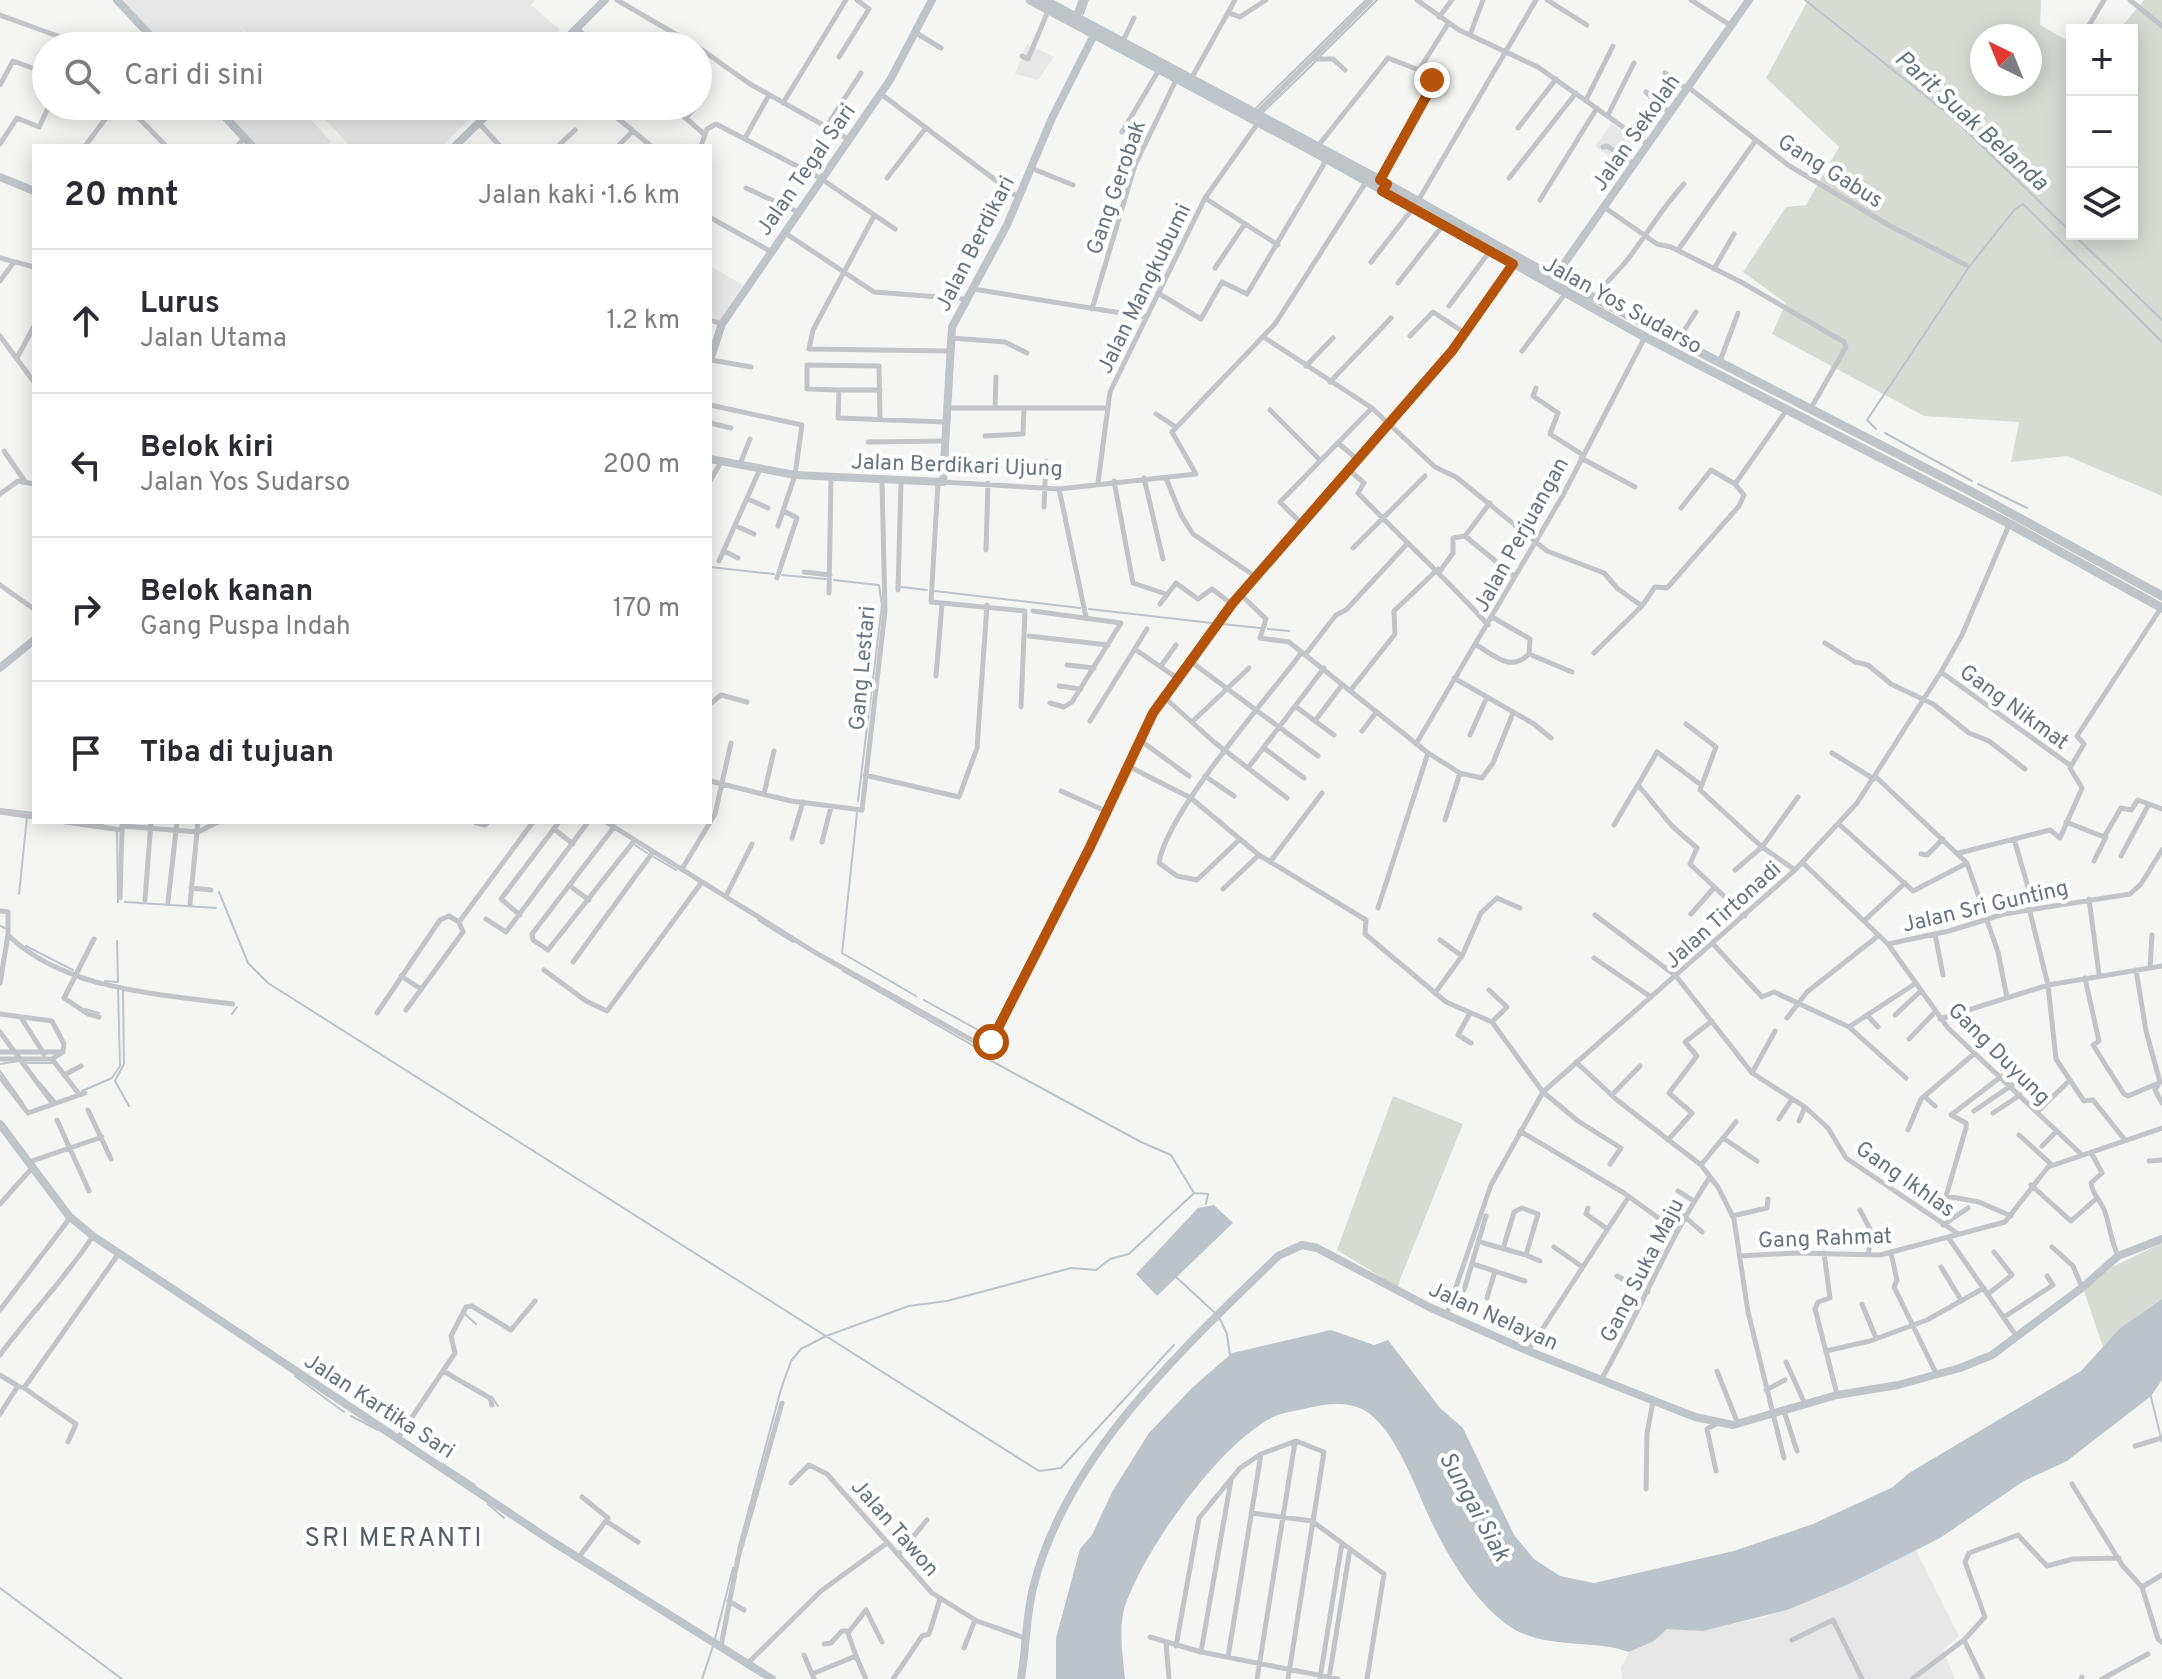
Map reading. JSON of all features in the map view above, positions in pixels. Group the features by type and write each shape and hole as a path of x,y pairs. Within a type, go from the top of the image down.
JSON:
{"main road":[{"name":"Jalan Yos Sudarso","path":"1030,0 1076,18 1122,42 1159,69 1318,146 1645,337 2010,524 2162,607"},
{"name":"Jalan Yos Sudarso","path":"1046,5 1094,35 1191,79 1366,181 1383,185"},
{"name":"Jalan Yos Sudarso","path":"1415,205 1443,225 1513,264 1596,298 1939,475 2162,596"},
{"path":"1933,487 1939,475"}],"street":[{"path":"117,0 148,32"},
{"path":"573,32 605,0"},
{"path":"617,0 671,32"},
{"path":"783,103 846,0"},
{"path":"839,57 869,9 857,0"},
{"name":"Jalan Tegal Sari","path":"712,354 722,324 880,94 932,0"},
{"path":"1076,18 1083,0"},
{"path":"1191,79 1235,0"},
{"path":"1229,13 1240,17 1266,0"},
{"name":"Jalan Mangkubumi","path":"1098,483 1110,392 1205,198 1257,118 1371,0"},
{"path":"1417,0 1448,24 1507,50 1556,79 1648,145"},
{"path":"1439,17 1452,0"},
{"path":"1470,35 1483,0"},
{"path":"1371,262 1415,205 1536,0"},
{"path":"1547,0 1587,25"},
{"path":"1691,0 1731,26"},
{"name":"Jalan Sekolah","path":"1553,282 1749,0"},
{"path":"2090,24 2104,0"},
{"path":"2130,0 2162,26"},
{"path":"1022,56 1028,59 1034,50 1046,5"},
{"path":"0,15 47,32"},
{"path":"1122,42 1134,18"},
{"path":"1419,70 1448,24"},
{"path":"576,29 580,32"},
{"path":"915,33 941,48"},
{"name":"Jalan Berdikari","path":"941,482 946,441 950,338 965,299 1019,198 1094,35"},
{"path":"1586,100 1613,46"},
{"path":"712,57 769,95 848,139"},
{"path":"1318,146 1388,58 1419,70 1433,84 1383,185"},
{"path":"1311,59 1333,59 1345,70"},
{"path":"0,63 9,65 17,61 32,67"},
{"path":"1608,115 1634,63"},
{"path":"0,85 9,65"},
{"path":"1122,132 1159,69"},
{"path":"826,127 861,73"},
{"name":"Gang Gabus","path":"1665,73 1788,165 1853,205 1966,265"},
{"name":"Gang Gerobak","path":"1092,309 1135,165 1177,78"},
{"path":"1518,128 1556,79"},
{"path":"1646,92 1670,113"},
{"path":"1509,178 1576,93"},
{"path":"880,94 1019,198"},
{"path":"745,138 769,95"},
{"path":"1540,200 1597,108"},
{"path":"0,144 17,118 38,127 44,120"},
{"path":"86,144 104,120"},
{"path":"141,120 164,144"},
{"path":"228,120 250,144"},
{"path":"457,144 482,120"},
{"path":"620,120 649,144"},
{"path":"688,120 705,135"},
{"path":"479,123 498,144"},
{"path":"702,144 710,125 716,124 820,178 895,229"},
{"path":"887,178 925,129"},
{"path":"560,144 575,130"},
{"path":"620,144 633,131"},
{"path":"90,138 96,144"},
{"path":"239,144 245,138"},
{"path":"1678,250 1756,140"},
{"path":"1603,147 1607,146 1634,164"},
{"path":"1158,293 1202,319 1222,282 1247,294 1327,159"},
{"path":"1031,168 1073,185"},
{"path":"0,177 32,190"},
{"path":"1156,414 1176,427 1265,338 1293,301 1366,181"},
{"path":"1596,298 1684,184"},
{"path":"746,188 798,212"},
{"path":"1205,198 1278,245"},
{"path":"1604,207 1657,244 1678,250 1844,342 1846,347 1811,408"},
{"path":"874,216 813,330 809,349 949,351"},
{"path":"712,219 770,251"},
{"path":"1215,268 1244,225"},
{"path":"1398,283 1443,225"},
{"path":"784,232 874,292 965,299"},
{"path":"1714,269 1734,234"},
{"path":"1449,306 1490,251"},
{"path":"0,258 32,266"},
{"path":"0,281 14,262"},
{"path":"609,824 816,953 986,1048 1002,1022 1164,697 1232,604 1465,333 1513,264"},
{"path":"972,289 1146,317"},
{"path":"1522,351 1565,293"},
{"path":"1410,336 1433,312 1465,333"},
{"path":"1678,341 1696,312"},
{"path":"1719,362 1738,313"},
{"path":"1330,382 1357,349 1391,318"},
{"path":"712,321 722,324"},
{"path":"17,358 32,330"},
{"path":"0,336 32,379"},
{"name":"Jalan Perjuangan","path":"1416,744 1535,542 1645,337"},
{"path":"950,338 1005,342 1027,353"},
{"path":"1265,338 1372,408 1435,467 1456,477 1535,542 1557,557 1604,573 1618,589 1642,606"},
{"path":"1306,366 1333,338"},
{"path":"712,360 751,367"},
{"path":"880,390 805,388 807,365 879,366 880,390 880,419"},
{"path":"995,408 996,377"},
{"path":"1536,388 1533,396 1558,413 1550,434 1635,487"},
{"path":"839,390 837,417 946,422"},
{"path":"712,405 802,425 795,475 778,526"},
{"path":"947,408 1106,408"},
{"path":"985,436 1023,434 1024,408"},
{"path":"1301,523 1280,502 1372,408"},
{"path":"1270,410 1319,459"},
{"path":"1735,484 1786,411"},
{"path":"712,423 731,428"},
{"name":"Jalan Berdikari Ujung","path":"712,460 795,475 1059,489 1196,473 1172,436 1176,427"},
{"path":"740,464 750,439"},
{"path":"868,442 946,441"},
{"path":"1338,443 1358,460"},
{"path":"4,451 24,480 32,483"},
{"path":"1044,507 1046,461"},
{"path":"712,478 721,462"},
{"path":"719,561 760,469"},
{"path":"1349,470 1364,483 1358,493 1407,544 1439,570 1488,625"},
{"path":"1594,653 1642,606 1655,587 1667,588 1739,506 1744,495 1735,484 1711,470 1681,508"},
{"path":"1353,548 1425,476"},
{"path":"829,593 831,477"},
{"path":"1144,478 1163,559"},
{"path":"1166,478 1181,515 1193,534 1256,577"},
{"path":"0,492 24,480"},
{"name":"Gang Lestari","path":"831,807 862,810 885,611 882,481"},
{"path":"1114,481 1133,583 1166,594"},
{"path":"898,590 901,482"},
{"path":"941,482 931,599 933,604 987,605 1025,611 1021,707"},
{"path":"986,550 988,483"},
{"path":"1059,489 1086,617"},
{"path":"748,499 768,508"},
{"path":"1350,691 1395,634 1394,611 1439,570 1452,555 1453,538 1465,536 1490,503"},
{"path":"777,578 797,518 784,511"},
{"name":"Jalan Tirtonadi","path":"1447,1313 1491,1185 1543,1092 1745,916 1803,863 1839,824 1875,778 1941,672 1962,635 2010,524"},
{"path":"736,526 754,534"},
{"path":"1465,536 1515,577"},
{"path":"1239,840 1197,880 1177,876 1160,865 1161,852 1205,776 1336,615 1346,610 1407,544"},
{"path":"724,551 738,558"},
{"path":"804,572 830,575"},
{"path":"1160,604 1176,583 1198,599 1210,589 1232,604"},
{"path":"0,585 32,607"},
{"path":"1241,595 1266,619 1260,638 1287,641 1324,668 1375,714 1460,773 1477,780 1486,773 1513,713"},
{"path":"936,676 942,604"},
{"path":"865,775 959,797 977,748 987,605"},
{"path":"1959,853 2050,830 2060,838 2082,788 2071,766 2084,744 2077,736 2162,607"},
{"path":"1033,611 1121,623 1069,706 1050,703"},
{"path":"1475,644 1509,664 1520,663 1529,654 1530,639 1492,617"},
{"path":"1090,721 1147,629"},
{"path":"1029,636 1109,645"},
{"path":"0,668 32,642"},
{"path":"1825,643 1855,662 1868,665 1891,684 1924,698 2025,769"},
{"path":"1161,666 1176,645"},
{"path":"1136,650 1177,678"},
{"path":"1529,654 1572,672"},
{"path":"1190,661 1318,756"},
{"path":"1067,665 1094,668"},
{"path":"1192,722 1249,668"},
{"path":"1248,768 1324,668"},
{"name":"Gang Nikmat","path":"1941,672 2071,766"},
{"path":"1454,678 1551,738"},
{"path":"1315,721 1342,685"},
{"path":"1059,686 1082,689"},
{"path":"712,702 721,695 747,702"},
{"path":"1164,697 1226,752 1287,798"},
{"path":"1470,735 1487,697"},
{"path":"1295,706 1334,735"},
{"path":"1362,731 1375,714"},
{"path":"1686,724 1716,747 1700,784 1702,792 1762,847 1795,870"},
{"path":"1140,740 1189,776"},
{"path":"712,819 724,786 731,743"},
{"path":"1264,748 1304,778"},
{"path":"764,794 774,751"},
{"path":"1614,825 1657,752 1700,784"},
{"path":"1378,908 1428,753"},
{"path":"1832,753 1875,778 1967,863 1988,918 2007,998"},
{"path":"1130,767 1191,798 1259,855 1366,920 1365,934 1435,993 1457,1009 1492,1022 1543,1092 1578,1121 1621,1148 1610,1164"},
{"path":"1445,820 1460,773"},
{"path":"1205,776 1234,796"},
{"path":"900,781 906,792"},
{"path":"712,782 831,807 822,842"},
{"path":"1638,785 1672,826 1697,848 1689,863 1745,916"},
{"path":"1061,791 1108,812"},
{"path":"1270,862 1322,793"},
{"path":"1735,870 1762,847 1798,797"},
{"path":"2094,861 2121,808 2131,810 2138,800 2162,809"},
{"path":"792,838 803,802"},
{"path":"2121,856 2149,804"},
{"path":"0,812 32,817"},
{"path":"2066,822 2107,836"},
{"path":"94,824 151,825 176,831 202,831 216,824"},
{"path":"168,902 177,824"},
{"path":"190,904 202,831 199,824"},
{"path":"459,922 532,824"},
{"path":"520,915 501,899 558,824"},
{"path":"486,919 505,933 587,824"},
{"path":"682,869 709,824"},
{"path":"1839,824 1915,891 1967,863"},
{"path":"145,900 151,825"},
{"path":"120,898 122,826"},
{"path":"614,827 532,934 533,940 550,950 634,841"},
{"path":"554,829 573,844"},
{"path":"1921,854 1927,855 1943,839"},
{"path":"2014,839 2028,887 2029,908 2048,985 2056,1059 2084,1101 2093,1100 2125,1140"},
{"path":"726,896 752,844"},
{"name":"Jalan Sri Gunting","path":"1888,944 2029,908 2130,894 2162,850"},
{"path":"573,962 653,852"},
{"path":"1223,889 1259,855"},
{"name":"Gang Duyung","path":"1803,863 1888,944 1940,1019 2082,1155"},
{"path":"2153,866 2162,871"},
{"path":"544,970 586,1001 607,1011 702,882"},
{"path":"1864,921 1905,883"},
{"path":"570,886 589,900"},
{"path":"191,888 211,890"},
{"path":"1691,914 1713,889"},
{"path":"1435,993 1462,956 1481,913 1491,901 1497,898 1520,908"},
{"path":"2089,899 2099,974"},
{"path":"0,911 8,912 8,935 0,983"},
{"name":"Gang Ikhlas","path":"1595,915 1676,976 1752,1073 1805,1107 1832,1132 1846,1158 1957,1233"},
{"path":"377,1013 440,920 447,916 459,922 463,932 406,1010"},
{"path":"1935,934 1943,975"},
{"path":"8,935 19,946 76,975 121,986 233,1004"},
{"path":"2150,968 2152,935"},
{"path":"1787,1018 1797,1002 1878,936"},
{"path":"94,939 64,999 99,1017"},
{"path":"1440,940 1462,956"},
{"path":"1713,944 1762,997 1774,992 1849,1027 1906,1078"},
{"path":"1594,958 1651,997"},
{"path":"1940,1019 2048,985 2099,974 2162,966"},
{"path":"2136,970 2160,1082 2155,1090 2162,1103"},
{"path":"401,976 421,989"},
{"path":"2085,978 2099,1041 2093,1045 2124,1094 2128,1096 2160,1082"},
{"path":"1849,1027 1916,983"},
{"path":"1489,990 1507,1007 1492,1022"},
{"path":"1895,1015 1921,991"},
{"path":"1909,1039 1935,1012"},
{"path":"1470,1013 1458,1035 1471,1043"},
{"path":"0,1014 53,1021 64,1044 63,1052"},
{"path":"1867,1015 1878,1027"},
{"path":"0,1077 28,1113 82,1094 48,1060 21,1018"},
{"path":"1668,1140 1692,1113 1669,1093 1697,1056 1685,1042 1712,1021"},
{"path":"1752,1073 1775,1031"},
{"path":"0,1032 53,1104"},
{"path":"0,1052 63,1052"},
{"path":"0,1059 48,1060 63,1052"},
{"path":"1908,1130 1921,1099 1926,1098 1975,1053"},
{"path":"2153,1058 2162,1056"},
{"path":"1576,1062 1711,1176 1732,1216 1748,1312 1784,1458"},
{"path":"64,1075 81,1066"},
{"path":"1612,1095 1640,1066"},
{"path":"2002,1076 1951,1115 1966,1125 1946,1194 1948,1198 1979,1202 2011,1216 2031,1185 2053,1165 2162,1128"},
{"path":"2037,1112 2069,1081"},
{"path":"1974,1111 2012,1085"},
{"path":"1993,1113 2020,1095"},
{"path":"1926,1098 1935,1106"},
{"path":"1779,1119 1792,1099"},
{"path":"1799,1121 1805,1107"},
{"path":"88,1110 111,1159"},
{"path":"57,1120 89,1191"},
{"path":"1701,1165 1736,1122"},
{"name":"Jalan Kartika Sari","path":"0,1124 70,1218 93,1236 578,1558 772,1679"},
{"path":"1520,1131 1675,1230"},
{"path":"2042,1146 2057,1131"},
{"path":"2019,1135 2053,1165"},
{"path":"0,1204 30,1164 102,1137"},
{"path":"1723,1138 1757,1161"},
{"path":"2091,1152 2102,1173 2090,1185 2118,1256"},
{"path":"2149,1161 2162,1160"},
{"name":"Gang Suka Maju","path":"1601,1380 1648,1292 1675,1230 1711,1176"},
{"path":"2031,1185 2071,1221 2097,1198"},
{"path":"1678,1191 1694,1201"},
{"path":"1528,1351 1628,1198"},
{"path":"1732,1216 1767,1208 1768,1199"},
{"path":"1503,1249 1512,1215 1522,1208 1538,1214 1526,1255"},
{"path":"1588,1208 1586,1214 1606,1228"},
{"path":"1943,1225 1968,1208"},
{"path":"1860,1210 1872,1233 1868,1255"},
{"path":"1464,1290 1486,1216"},
{"path":"1684,1216 1702,1232"},
{"name":"Gang Rahmat","path":"1740,1256 1891,1253 2005,1222 2011,1216"},
{"path":"0,1310 70,1218"},
{"path":"0,1355 31,1312 57,1287 93,1236"},
{"path":"1948,1237 2017,1337"},
{"name":"Jalan Nelayan","path":"1021,1679 1036,1579 1087,1465 1111,1434 1278,1256 1302,1245 1330,1253 1528,1351 1716,1424 1738,1425 1837,1395 1898,1385 1992,1355 2083,1287 2118,1256 2162,1239"},
{"path":"1469,1245 1503,1249 1540,1261"},
{"path":"1554,1247 1581,1266"},
{"path":"2052,1247 2073,1266 2083,1287"},
{"path":"1826,1351 1912,1325 1986,1291 2012,1275 1994,1252"},
{"path":"0,1414 119,1253"},
{"path":"1466,1253 1476,1256"},
{"path":"1824,1253 1830,1298 1818,1302 1815,1309 1837,1395"},
{"path":"1891,1253 1897,1280 1893,1285 1936,1373"},
{"path":"1473,1264 1525,1281"},
{"path":"1941,1267 1961,1300"},
{"path":"1487,1298 1495,1271"},
{"path":"1617,1276 1648,1292"},
{"path":"2004,1317 2053,1285 2047,1276"},
{"path":"398,1438 455,1353 451,1336 466,1307 472,1306 511,1330 535,1301"},
{"path":"1862,1304 1876,1338"},
{"path":"1786,1362 1805,1405"},
{"path":"443,1371 490,1398 492,1405"},
{"path":"1717,1371 1738,1425"},
{"path":"0,1375 76,1424 68,1442"},
{"path":"1766,1390 1785,1380"},
{"path":"1646,1489 1647,1434 1654,1400"},
{"path":"721,1647 729,1601 782,1403"},
{"path":"1784,1411 1797,1451"},
{"path":"1716,1424 1707,1429 1716,1471"},
{"path":"2135,1446 2160,1438"},
{"path":"1257,1679 1296,1441"},
{"path":"1176,1646 1199,1518 1231,1479 1261,1454 1296,1441 1324,1452 1288,1679"},
{"path":"1228,1657 1261,1454"},
{"name":"Jalan Tawon","path":"791,1483 809,1465 819,1469 940,1599 975,1620 1026,1638"},
{"path":"1201,1652 1231,1479"},
{"path":"2072,1484 2119,1558 2142,1587 2158,1639 2162,1642"},
{"path":"578,1558 607,1516 582,1497"},
{"path":"1251,1513 1312,1521 1385,1576 1367,1679"},
{"path":"898,1555 927,1520"},
{"path":"606,1521 638,1542"},
{"path":"1912,1679 1964,1640 1985,1617 1965,1562 1969,1553 2018,1535 2047,1566 2073,1559 2119,1558"},
{"path":"748,1663 821,1591 887,1543"},
{"path":"1320,1678 1342,1543"},
{"path":"1329,1678 1350,1549"},
{"path":"2142,1587 2162,1575"},
{"path":"893,1679 922,1636 929,1634 940,1599"},
{"path":"729,1601 744,1610"},
{"path":"824,1644 831,1643 842,1631 849,1631 868,1610 882,1642"},
{"path":"964,1648 975,1620"},
{"path":"1792,1640 1833,1620 1862,1679"},
{"path":"849,1631 866,1679"},
{"path":"1150,1637 1201,1652 1320,1678 1338,1679"},
{"path":"1964,1640 1983,1679"},
{"path":"1166,1643 1169,1678 1176,1679"},
{"path":"2102,1679 2148,1654"},
{"path":"804,1655 813,1676 856,1656"}],"shaded area":[{"path":"121,0 535,0 531,5 560,30 245,32 239,25 244,32 150,32"},
{"path":"1808,0 2041,0 2040,24 1970,24 1970,96 2042,96 2042,26 2066,40 2066,240 2138,240 2138,24 2124,24 2144,0 2162,0 2162,496 2067,456 2011,462 2019,422 1924,416 1772,334 1786,303 1743,272 1786,207 1806,205 1839,147 1766,78"},
{"path":"1027,44 1054,57 1038,80 1015,74"},
{"path":"231,120 311,120 331,142 328,144 252,144"},
{"path":"326,120 469,120 444,144 348,144"},
{"path":"1612,124 1639,142 1622,166 1595,146"},
{"path":"712,267 743,285 718,323 712,322"},
{"path":"1393,1096 1463,1124 1397,1287 1337,1250"},
{"path":"2162,1243 2162,1299 2120,1328 2103,1347 2084,1291 2112,1267"},
{"path":"1916,1550 1959,1636 1943,1650 1955,1679 1622,1679 1621,1668 1629,1652 1654,1641 1667,1629 1686,1627 1694,1631 1763,1618 1849,1584"}],"water":[{"path":"1214,1205 1233,1223 1157,1296 1136,1274 1198,1208"},
{"name":"Sungai Siak","path":"2162,1299 2162,1380 2151,1396 2067,1461 2024,1481 1940,1538 1849,1584 1787,1610 1703,1631 1667,1629 1654,1641 1629,1652 1535,1638 1495,1615 1475,1594 1451,1558 1386,1431 1362,1409 1328,1404 1277,1415 1252,1431 1207,1474 1149,1557 1123,1615 1125,1679 1056,1679 1056,1638 1080,1549 1092,1535 1112,1492 1149,1433 1193,1387 1232,1353 1331,1330 1374,1345 1388,1340 1440,1408 1463,1428 1514,1535 1534,1559 1560,1576 1594,1583 1734,1551 1813,1524 1893,1487 1909,1473 2081,1371 2120,1328"}],"waterway":[{"path":"1083,14 1088,0"},
{"path":"1256,108 1366,0"},
{"path":"1320,56 1377,0"},
{"name":"Parit Suak Belanda","path":"1805,0 1952,117 2162,320"},
{"path":"1262,113 1315,62"},
{"path":"1876,429 1867,420 1969,267 2015,209 2023,204 2162,342"},
{"path":"1885,433 1972,481"},
{"path":"1978,484 2027,508"},
{"path":"712,567 774,574"},
{"path":"782,575 826,579"},
{"path":"834,580 878,585"},
{"path":"858,801 882,605 879,585"},
{"path":"901,587 927,590"},
{"path":"935,591 1080,608"},
{"path":"1089,609 1212,623"},
{"path":"1222,624 1260,628"},
{"path":"1268,629 1289,631"},
{"path":"0,809 32,813"},
{"path":"857,813 842,953 916,996"},
{"path":"19,894 27,817"},
{"path":"98,824 103,825"},
{"path":"117,831 118,902"},
{"path":"635,845 647,853"},
{"path":"654,857 676,870"},
{"path":"219,892 248,963 268,983 1039,1471 1061,1468 1174,1345"},
{"path":"125,902 216,908"},
{"path":"758,920 793,942"},
{"path":"0,926 5,928"},
{"path":"105,981 118,982 117,941"},
{"path":"26,946 73,970"},
{"path":"843,971 972,1045 986,1058 1141,1142 1171,1155 1194,1193 1208,1194 1206,1204"},
{"path":"80,979 101,985"},
{"path":"82,1091 112,1078 120,1066 118,988"},
{"path":"123,991 124,1064 115,1081 129,1106"},
{"path":"924,1000 987,1035"},
{"path":"232,1014 237,1007"},
{"path":"85,1009 99,1013"},
{"path":"0,1064 19,1061"},
{"path":"26,1063 52,1063"},
{"path":"0,1071 23,1103"},
{"path":"40,1083 55,1101"},
{"path":"738,1550 781,1389 791,1361 801,1349 826,1336 909,1306 947,1301 1071,1268 1096,1270 1110,1259 1129,1254 1193,1194"},
{"path":"1175,1276 1214,1312"},
{"path":"465,1314 476,1324"},
{"path":"1219,1317 1227,1334 1230,1356"},
{"path":"295,1376 344,1412"},
{"path":"2150,1393 2162,1442"},
{"path":"492,1397 498,1406"},
{"path":"351,1416 378,1430"},
{"path":"443,1464 475,1485"},
{"path":"488,1504 504,1518"},
{"path":"715,1639 733,1568"},
{"path":"0,1588 122,1679"},
{"path":"702,1679 713,1646"}],"district":[{"name":"SRI MERANTI","path":"394,1537"}],"route":[{"path":"991,1042 1066,897 1153,713 1232,604 1452,351 1513,264 1382,191 1387,184 1380,180 1432,86 1432,80"}]}
